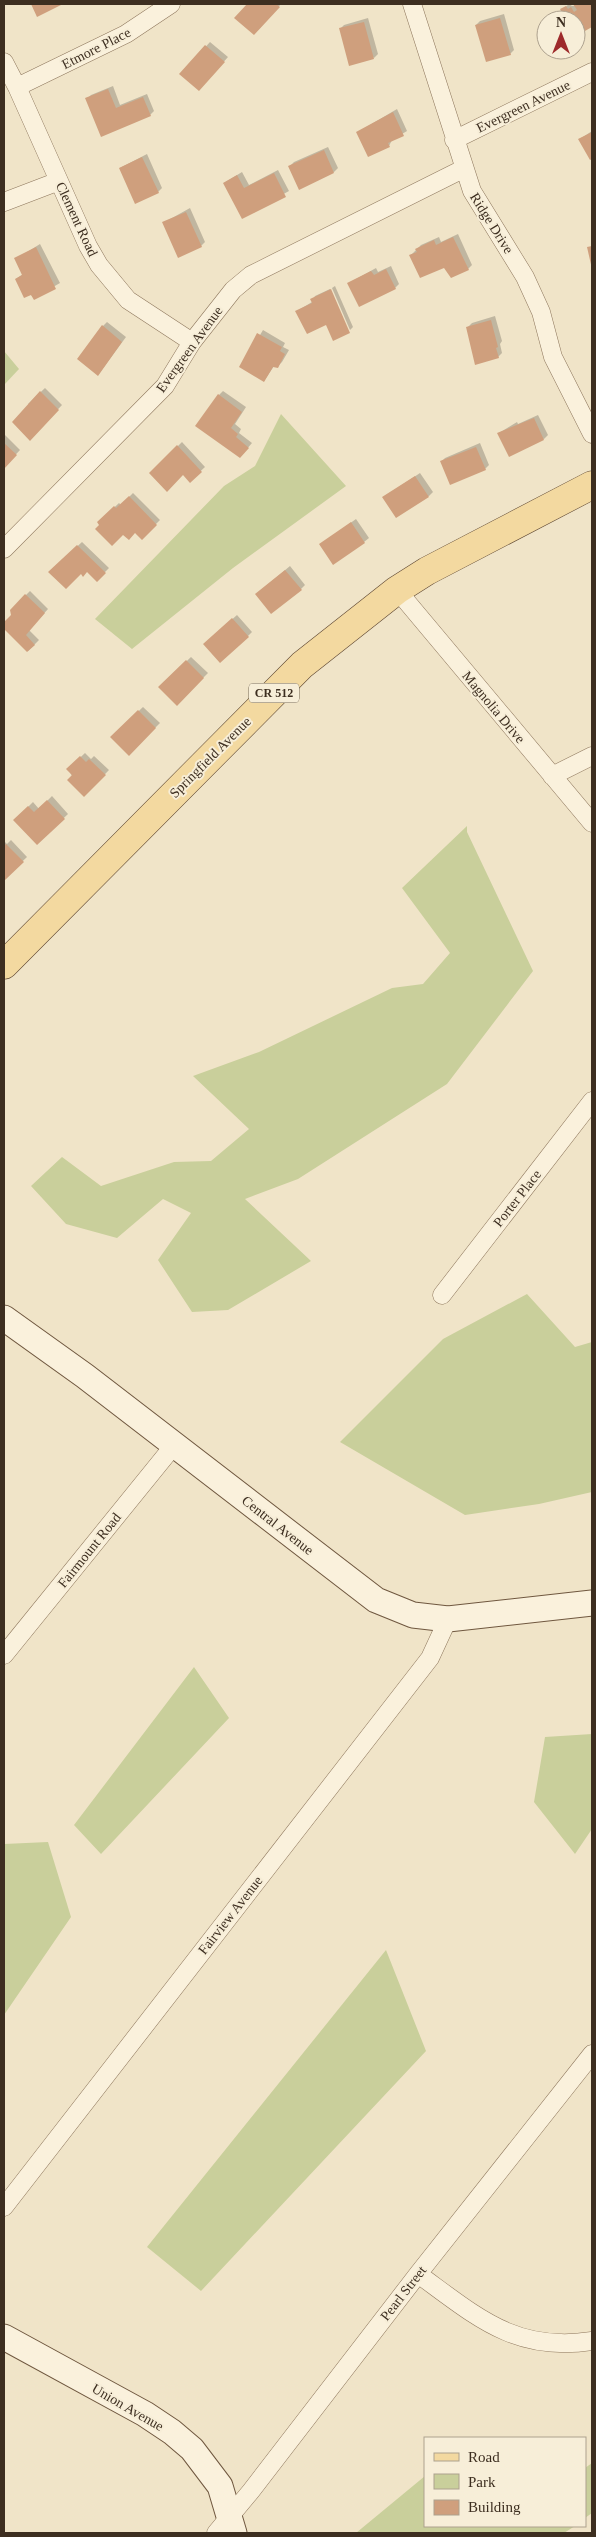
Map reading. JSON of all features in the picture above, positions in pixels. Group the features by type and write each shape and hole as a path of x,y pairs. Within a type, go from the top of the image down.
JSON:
{"main road":[{"name":"Springfield Avenue","path":"4,965 302,665 397,590 427,570 592,485"}],"street":[{"name":"Etmore Place","path":"17,87 126,34 171,4"},
{"name":"Ridge Drive","path":"412,4 463,169 472,191 525,277 541,312 553,357 592,434"},
{"name":"Clement Road","path":"4,62 88,246 113,283 128,300 192,342"},
{"name":"Evergreen Avenue","path":"454,140 592,72"},
{"name":"Evergreen Avenue","path":"4,549 165,386 192,342 233,290 251,275 463,169"},
{"path":"4,202 58,181"},
{"name":"Magnolia Drive","path":"397,590 592,823"},
{"path":"552,776 592,756"},
{"name":"Porter Place","path":"442,1295 592,1101"},
{"name":"Central Avenue","path":"4,1318 60,1357 175,1444 376,1600 413,1615 448,1619 592,1603"},
{"name":"Fairmount Road","path":"4,1655 175,1444"},
{"name":"Fairview Avenue","path":"4,2207 430,1658 448,1619"},
{"name":"Pearl Street","path":"227,2528 418,2274 592,2054"},
{"path":"418,2274 492,2326 511,2334 534,2342 562,2344 592,2341"},
{"name":"Union Avenue","path":"4,2337 146,2414 192,2449 220,2486 227,2528"}],"green space":[{"path":"4,351 19,369 4,385"},
{"path":"281,414 346,486 233,568 132,649 95,619 224,486 255,466"},
{"path":"467,826 467,832 533,971 447,1084 298,1179 245,1199 311,1261 228,1310 192,1312 158,1260 191,1213 163,1199 117,1238 66,1224 31,1186 62,1157 101,1186 174,1162 211,1161 249,1129 193,1076 259,1052 392,988 423,984 450,953 402,888"},
{"path":"527,1294 575,1347 592,1342 592,1492 539,1504 465,1515 340,1442 443,1339"},
{"path":"194,1667 229,1718 101,1854 74,1825"},
{"path":"592,1734 592,1829 575,1854 534,1802 545,1737"},
{"path":"48,1842 71,1917 4,2015 4,1844"},
{"path":"386,1950 426,2051 201,2291 147,2247"},
{"path":"592,2463 592,2513 586,2517 586,2467"},
{"path":"424,2477 424,2527 573,2527 564,2533 356,2533"}],"building":[{"path":"31,4 63,4 37,17"},
{"path":"247,4 276,4 280,7 254,35 234,18"},
{"path":"573,4 592,4 592,27 586,30 586,10 577,10"},
{"path":"566,6 568,9 571,7 573,10 560,9"},
{"path":"500,18 511,55 486,62 475,25"},
{"path":"364,22 374,59 349,66 339,28"},
{"path":"205,45 225,62 199,91 179,74"},
{"path":"108,89 116,108 143,97 151,116 101,137 85,98"},
{"path":"393,112 404,136 388,143 390,147 368,157 356,132"},
{"path":"592,132 592,159 590,160 578,139"},
{"path":"324,150 334,173 299,190 288,166"},
{"path":"142,157 159,193 135,204 119,168"},
{"path":"274,173 286,197 242,219 223,183 237,175 244,188"},
{"path":"186,212 202,247 178,258 162,222"},
{"path":"453,237 469,270 451,278 444,268 420,278 409,255 417,252 415,249 434,240 436,245"},
{"path":"592,246 592,269 587,247"},
{"path":"36,247 56,289 34,300 31,295 24,298 15,279 22,275 14,258"},
{"path":"386,269 396,289 359,307 347,283 371,271 374,275"},
{"path":"331,289 350,333 333,341 326,325 307,334 295,311 312,303 310,299"},
{"path":"491,320 499,358 475,365 466,327"},
{"path":"102,325 122,342 98,376 77,359"},
{"path":"257,333 282,347 280,351 285,354 278,368 273,367 264,382 239,367"},
{"path":"40,391 59,410 30,441 12,422"},
{"path":"218,394 242,412 231,428 238,434 236,437 249,448 240,458 195,426"},
{"path":"534,418 544,440 509,457 497,433"},
{"path":"4,443 17,455 4,469"},
{"path":"177,445 202,472 190,483 183,475 167,492 149,473"},
{"path":"476,447 486,470 450,485 440,461"},
{"path":"415,476 429,497 396,518 382,497"},
{"path":"129,496 157,525 142,540 135,533 129,540 123,535 112,546 95,529 99,525 97,522 114,506 116,508"},
{"path":"351,522 365,543 333,565 319,544"},
{"path":"77,545 106,573 97,582 87,572 83,577 81,574 66,589 48,572"},
{"path":"285,570 302,590 271,614 255,594"},
{"path":"25,594 45,613 26,635 35,645 27,652 4,629 4,622 11,615 10,610"},
{"path":"232,618 249,637 220,663 203,644"},
{"path":"186,660 204,678 177,706 158,687"},
{"path":"138,710 156,728 129,756 110,737"},
{"path":"80,756 86,762 89,759 106,775 84,797 67,780 72,775 66,769"},
{"path":"47,800 65,819 37,845 13,820 28,806 34,812"},
{"path":"6,844 24,862 4,881 4,846"}]}
